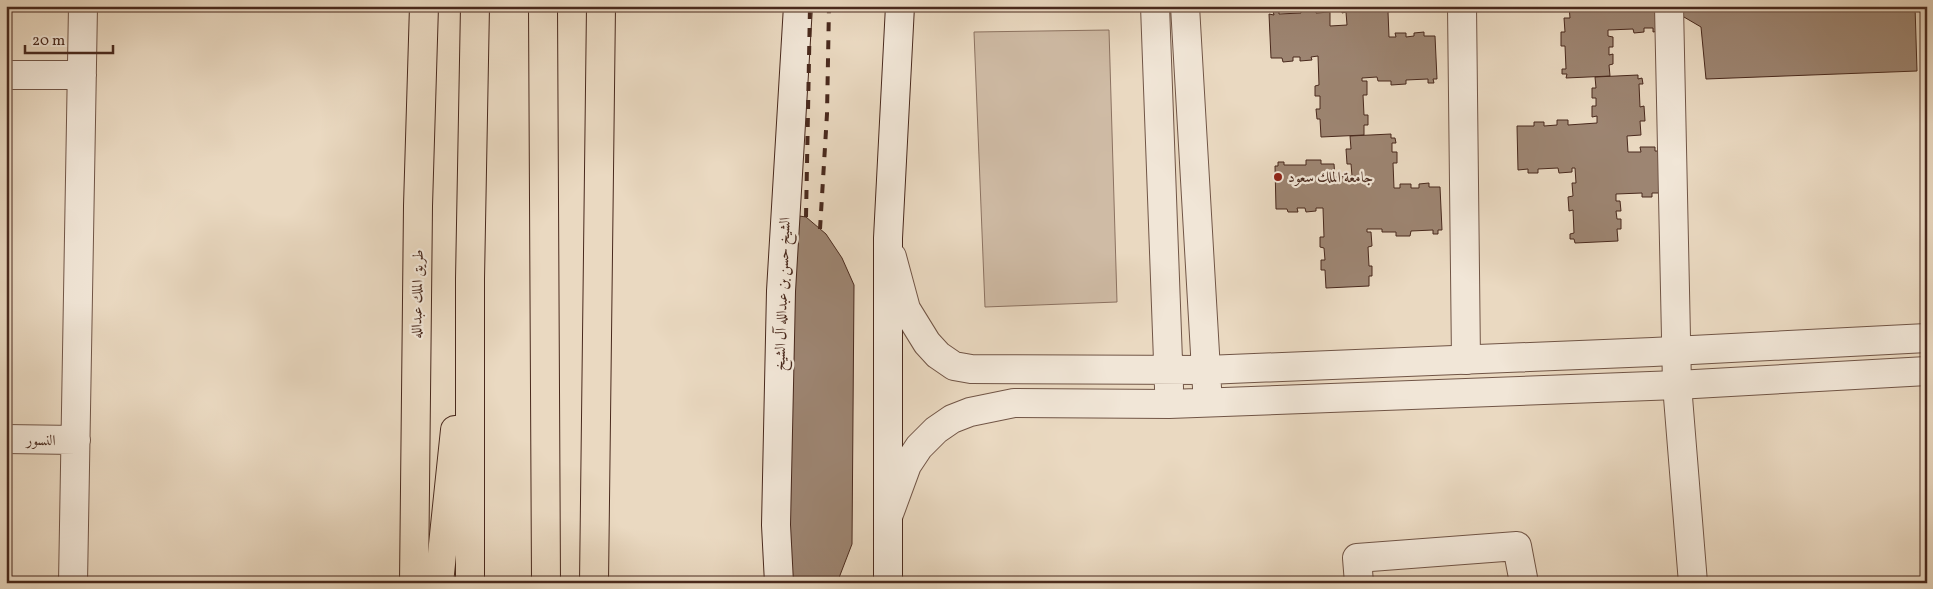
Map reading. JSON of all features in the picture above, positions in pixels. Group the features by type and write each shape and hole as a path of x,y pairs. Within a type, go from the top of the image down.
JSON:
{"main road":[{"name":"طريق الملك عبدالله","path":"414,583 418,206 424,6"},
{"path":"470,583 470,279 475,6"},
{"path":"543,6 546,583"},
{"path":"594,583 601,6"},
{"path":"439,583 470,279"}],"street":[{"path":"73,583 83,6"},
{"name":"الشيخ حسن بن عبدالله آل الشيخ","path":"779,583 776,525 781,291 798,6"},
{"path":"888,583 888,238 900,6"},
{"path":"1155,6 1170,368 1169,404"},
{"path":"1185,6 1208,402"},
{"path":"1462,6 1466,360"},
{"path":"1669,6 1677,385 1693,583"},
{"path":"6,76 82,75"},
{"path":"888,238 906,309 927,343 938,355 954,366 971,369 1170,368 1206,370 1676,351 1927,338"},
{"path":"1868,341 1870,374"},
{"path":"888,516 907,465 919,447 936,430 952,419 970,412 1014,403 1169,404 1677,385 1927,371"},
{"name":"النسور","path":"6,439 76,440"},
{"path":"1359,583 1357,558 1517,546 1524,583"}],"shaded area":[{"path":"1109,30 1117,302 985,307 974,32"}],"building":[{"path":"1342,6 1392,6 1392,11 1388,12 1389,37 1396,37 1395,33 1406,33 1406,37 1414,36 1414,33 1424,32 1424,36 1435,36 1437,79 1433,79 1434,83 1428,83 1428,79 1406,80 1406,84 1391,85 1391,81 1378,81 1377,77 1362,78 1362,81 1367,81 1367,95 1363,95 1364,115 1368,115 1368,125 1364,125 1364,135 1321,137 1320,119 1317,119 1316,109 1320,109 1320,96 1315,96 1315,86 1319,85 1318,56 1311,57 1312,60 1300,61 1300,57 1293,57 1293,61 1283,62 1282,58 1271,58 1269,14 1274,15 1273,11 1279,11 1279,14 1301,13 1301,9 1316,9 1316,13 1330,12 1330,26 1347,25 1346,12 1342,13"},
{"path":"1569,6 1661,6 1659,31 1653,32 1653,28 1644,28 1644,32 1634,33 1633,29 1608,30 1608,36 1613,37 1613,47 1609,47 1609,55 1613,54 1613,64 1609,65 1610,76 1566,78 1567,74 1562,74 1562,69 1566,69 1565,46 1561,46 1561,32 1565,32 1564,18 1570,18"},
{"path":"1672,6 1915,6 1917,71 1706,79 1701,27 1672,10"},
{"path":"1638,75 1638,79 1642,78 1643,84 1639,84 1640,107 1644,106 1645,121 1640,121 1641,135 1627,136 1628,152 1641,152 1640,147 1655,147 1655,151 1669,151 1661,193 1652,193 1652,197 1642,197 1642,193 1616,194 1616,201 1620,201 1621,211 1616,211 1617,219 1621,219 1621,229 1617,229 1618,241 1575,243 1574,239 1570,239 1570,234 1574,233 1573,210 1569,211 1568,197 1573,196 1572,183 1576,183 1575,168 1572,168 1572,172 1559,173 1558,168 1538,169 1538,173 1528,173 1528,169 1518,170 1517,126 1534,126 1534,122 1544,122 1544,126 1557,125 1557,120 1568,120 1568,125 1597,123 1597,116 1592,117 1592,106 1596,106 1596,98 1592,98 1592,88 1596,88 1595,77"},
{"path":"1391,134 1391,138 1395,138 1396,143 1392,143 1392,152 1397,152 1397,163 1393,163 1394,188 1400,188 1400,184 1411,184 1411,188 1419,188 1419,184 1429,183 1429,187 1440,187 1442,230 1438,230 1438,234 1433,234 1433,230 1411,231 1410,236 1396,236 1396,232 1382,232 1382,229 1367,229 1367,232 1371,232 1372,246 1368,247 1369,266 1372,266 1369,286 1326,288 1325,270 1321,270 1321,260 1325,260 1324,248 1320,247 1320,237 1324,237 1323,208 1316,208 1316,211 1306,212 1305,208 1297,208 1298,212 1276,209 1275,166 1278,166 1278,162 1284,162 1284,165 1306,165 1306,160 1321,160 1321,164 1334,164 1335,177 1352,176 1351,164 1347,164 1346,149 1351,149 1350,136"},
{"path":"799,216 806,217 826,234 842,258 854,285 852,544 837,583 773,583"}],"railway":[{"path":"806,217 810,6"},
{"path":"820,229 827,114 829,6"}],"place":[{"name":"جامعة الملك سعود","path":"1278,177"}]}
